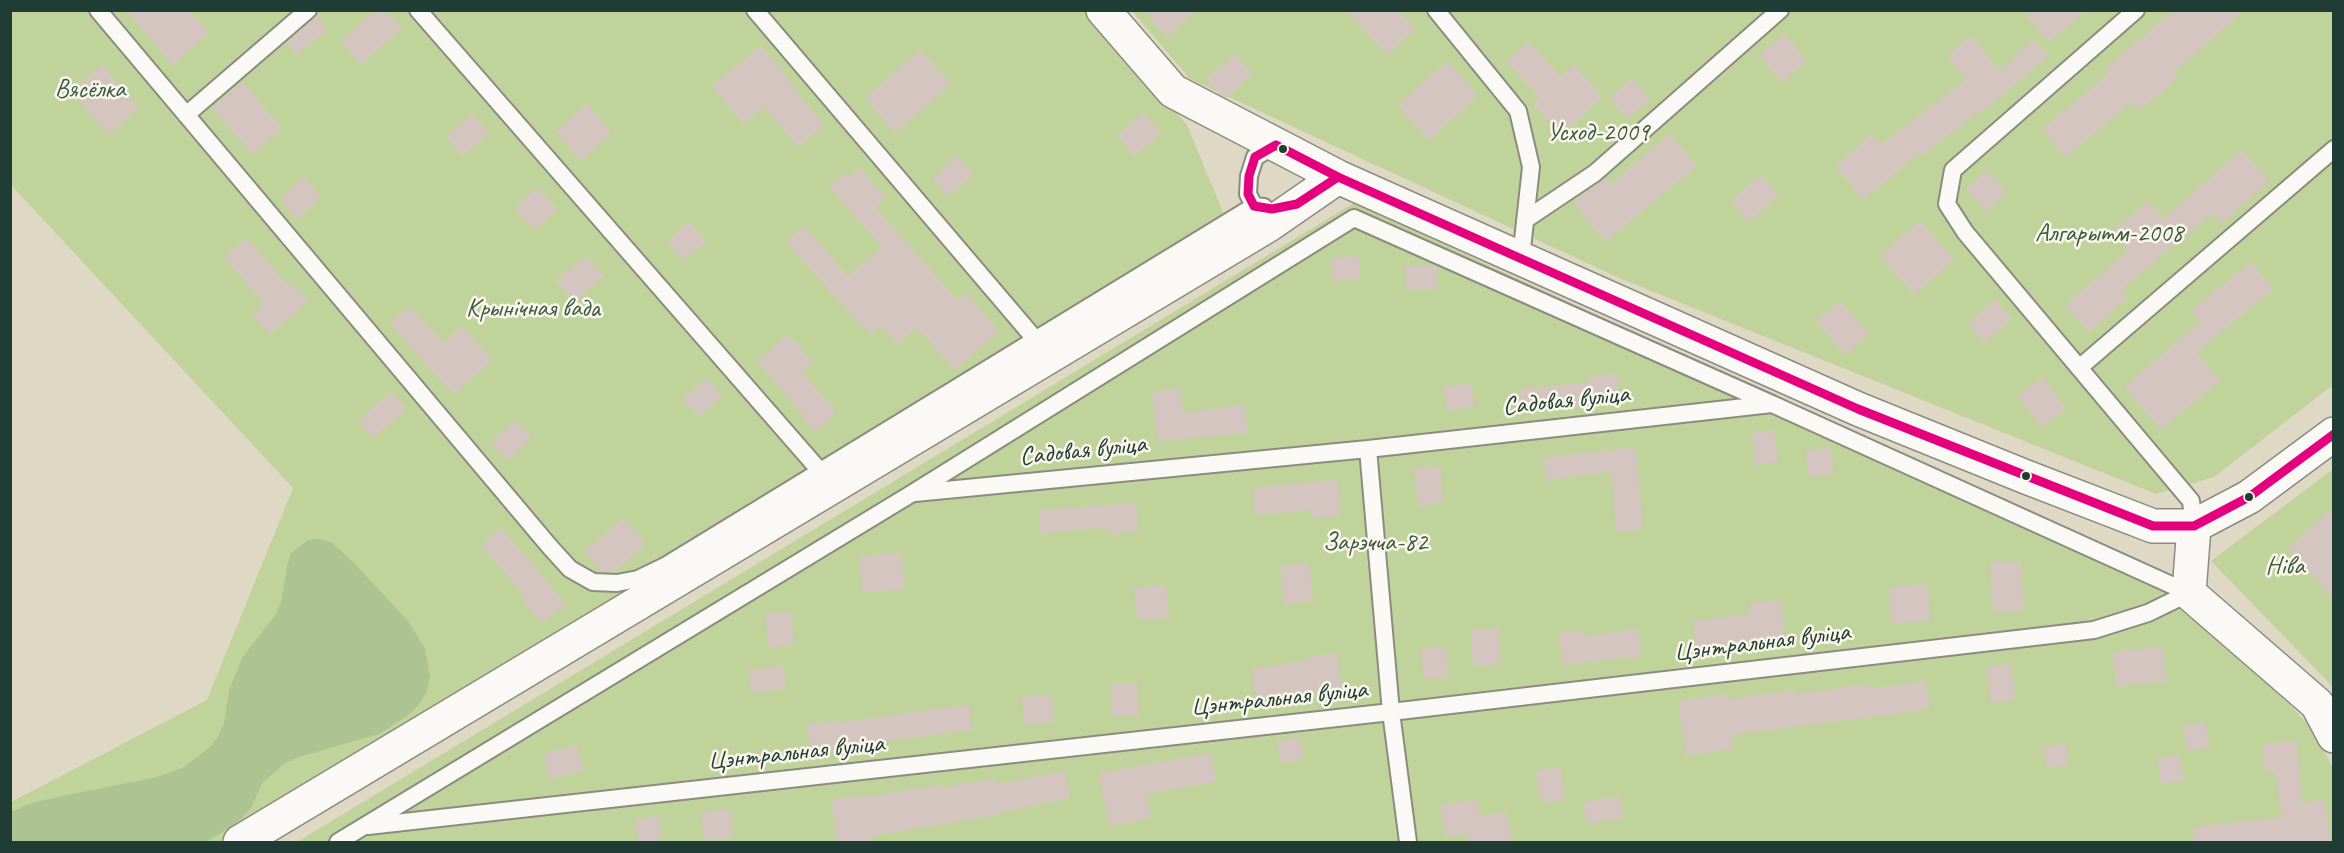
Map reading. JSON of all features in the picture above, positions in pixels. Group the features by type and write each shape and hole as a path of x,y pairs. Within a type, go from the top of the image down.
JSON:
{"street":[{"path":"1103,10 1173,92 1338,177 1858,409 2153,526 2194,526 2248,497 2331,441"},
{"path":"240,843 1270,224 1338,177"},
{"path":"2194,526 2188,593 2317,704 2334,736"}],"lane":[{"path":"98,10 570,569 593,582 617,583 638,579 665,566 1254,206 1272,208 1297,204"},
{"path":"186,115 308,10"},
{"path":"418,10 820,471"},
{"path":"755,10 1035,339"},
{"path":"1436,10 1518,111 1531,167 1521,258"},
{"path":"1525,220 1595,173 1762,16 1780,10"},
{"path":"2136,10 1953,170 1947,204 1965,231 2191,501 2194,526"},
{"path":"1254,206 1248,194 1249,176 1255,157 1276,145"},
{"path":"2079,368 2334,149"},
{"path":"338,843 910,494 1354,218 2188,593"},
{"name":"Садовая вуліца","path":"910,494 1368,449 1772,404"},
{"path":"1368,449 1390,712 1408,843"},
{"name":"Цэнтральная вуліца","path":"368,826 1390,712 2094,630 2148,613 2188,593"}],"green space":[{"name":"Крынічная вада","path":"10,11 1088,11 1187,125 1232,234 221,842 11,842 11,802 207,700 293,488 11,185"},
{"name":"Алгарытм-2008","path":"1132,11 2333,11 2333,385 2214,477 2156,494 1619,278 1190,79"},
{"name":"Зарэчча-82","path":"1354,203 2135,564 2242,653 2315,732 2334,771 2333,842 297,842"},
{"name":"Ніва","path":"2333,469 2333,687 2211,561"},
{"path":"319,539 331,542 354,563 408,621 425,648 430,676 427,691 410,714 379,734 299,757 284,764 263,782 251,808 243,817 206,842 11,842 11,812 32,803 157,777 182,768 209,748 224,723 229,691 242,658 276,614 281,602 291,553 308,540"}],"building":[{"path":"126,10 189,10 209,33 173,65"},
{"path":"376,10 386,10 402,29 361,64 341,41"},
{"path":"1143,10 1197,10 1167,37"},
{"path":"1346,10 1398,10 1415,29 1387,55"},
{"path":"2023,10 2087,10 2048,42"},
{"path":"2174,10 2245,10 2173,73 2178,78 2140,110 2133,101 2066,157 2042,129 2109,74 2105,69"},
{"path":"316,16 327,29 297,55 286,43"},
{"path":"1785,34 1807,62 1781,82 1759,55"},
{"path":"1971,36 2000,71 2034,39 2049,56 1982,112 1980,110 1923,155 1920,152 1864,200 1835,166 1872,134 1881,145 1966,80 1947,56"},
{"path":"1529,42 1561,77 1574,65 1602,97 1561,135 1532,103 1539,97 1506,61"},
{"path":"762,46 793,85 791,86 824,125 799,147 764,107 743,124 712,85"},
{"path":"920,50 951,84 895,133 865,98"},
{"path":"1235,54 1253,74 1226,98 1219,94 1206,79"},
{"path":"1447,61 1478,96 1429,140 1398,105"},
{"path":"102,65 139,108 109,135 71,92"},
{"path":"1632,78 1650,99 1628,119 1609,98"},
{"path":"242,82 282,128 253,154 212,108"},
{"path":"587,104 612,133 581,160 556,132"},
{"path":"1143,113 1161,134 1135,156 1117,136"},
{"path":"472,114 489,133 463,156 446,137"},
{"path":"1669,134 1697,166 1605,242 1573,202 1605,178 1610,185"},
{"path":"2242,150 2269,181 2222,223 2213,213 2121,290 2128,298 2089,332 2065,305 2129,250 2112,231 2148,201 2163,219"},
{"path":"957,156 973,175 948,197 932,179"},
{"path":"859,168 886,198 875,207 958,301 966,293 999,331 955,370 917,327 898,344 881,325 870,335 786,242 804,226 848,276 882,247 829,186 845,173 848,177"},
{"path":"1987,171 2007,193 1986,211 1966,189"},
{"path":"1761,175 1779,196 1748,222 1731,200"},
{"path":"304,177 321,197 297,219 280,199"},
{"path":"538,188 558,209 534,230 514,208"},
{"path":"1920,221 1954,259 1914,295 1880,256"},
{"path":"689,222 706,241 684,260 667,242"},
{"path":"246,238 287,284 290,282 308,302 270,334 252,314 265,304 224,257"},
{"path":"586,256 604,276 574,302 556,281"},
{"path":"1359,256 1360,279 1332,281 1331,258"},
{"path":"2251,262 2273,289 2196,353 2220,380 2161,430 2124,387 2200,322 2191,311"},
{"path":"1405,265 1437,266 1437,289 1405,290"},
{"path":"1995,300 2012,319 1985,343 1968,323"},
{"path":"1840,301 1869,334 1845,355 1816,321"},
{"path":"410,306 443,343 462,326 492,360 454,394 390,324"},
{"path":"788,334 813,363 802,373 837,412 815,432 800,414 802,413 757,361"},
{"path":"1616,374 1620,401 1521,414 1519,389 1590,382 1589,377"},
{"path":"2043,377 2066,409 2041,427 2018,396"},
{"path":"706,378 722,396 699,417 683,399"},
{"path":"1471,383 1474,407 1447,411 1443,387"},
{"path":"1181,389 1183,413 1245,405 1248,433 1158,441 1152,392"},
{"path":"391,392 406,410 373,438 358,421"},
{"path":"516,420 532,438 507,460 491,442"},
{"path":"1774,430 1778,462 1755,465 1752,433"},
{"path":"1636,447 1643,529 1616,532 1611,471 1547,481 1543,458"},
{"path":"1831,448 1834,474 1809,477 1806,450"},
{"path":"1440,466 1444,503 1418,506 1414,468"},
{"path":"1338,479 1341,515 1312,518 1311,510 1255,515 1253,488"},
{"path":"1136,503 1138,531 1107,534 1106,527 1041,534 1039,510"},
{"path":"2334,506 2334,599 2288,549"},
{"path":"623,518 646,544 614,572 602,572 584,552"},
{"path":"501,528 566,604 543,623 521,598 525,595 481,545"},
{"path":"902,553 904,590 862,592 859,556"},
{"path":"2021,561 2024,612 1993,613 1990,562"},
{"path":"1309,563 1313,601 1284,604 1280,566"},
{"path":"1928,584 1930,621 1891,624 1889,587"},
{"path":"1166,585 1169,618 1137,620 1134,588"},
{"path":"1781,600 1785,639 1725,644 1725,646 1697,650 1693,621 1750,614 1750,603"},
{"path":"791,612 794,644 769,648 765,614"},
{"path":"1499,628 1501,664 1473,666 1471,630"},
{"path":"1638,629 1641,656 1563,665 1559,633 1584,631 1584,636"},
{"path":"1446,647 1449,677 1424,679 1421,649"},
{"path":"2163,647 2167,681 2116,686 2113,652"},
{"path":"1338,654 1341,689 1314,692 1313,690 1256,698 1252,669 1310,660 1310,656"},
{"path":"2011,664 2016,700 1991,703 1986,667"},
{"path":"783,666 786,689 751,693 748,670"},
{"path":"1926,681 1930,709 1732,735 1734,749 1686,756 1678,701 1726,694 1727,700 1795,690 1795,694 1869,684 1870,689"},
{"path":"1111,683 1138,683 1139,715 1112,716"},
{"path":"1052,695 1054,722 1024,725 1022,697"},
{"path":"969,705 972,730 810,751 807,724 835,721 835,723"},
{"path":"2206,722 2209,748 2187,751 2183,725"},
{"path":"1300,737 1304,759 1281,763 1277,741"},
{"path":"2297,741 2302,803 2324,799 2331,843 2193,843 2193,827 2282,817 2275,772 2265,772 2263,744"},
{"path":"2067,744 2069,765 2046,768 2043,746"},
{"path":"577,745 584,770 550,779 544,754"},
{"path":"1211,753 1216,782 1147,794 1151,818 1109,826 1099,773"},
{"path":"2180,755 2184,781 2161,784 2157,758"},
{"path":"1561,767 1565,800 1540,803 1536,770"},
{"path":"1065,771 1070,798 1002,812 1002,814 872,836 873,843 837,843 831,800 997,779 997,784"},
{"path":"1620,796 1624,817 1587,824 1583,802"},
{"path":"1477,799 1480,816 1507,812 1512,843 1468,843 1466,833 1445,837 1440,805"},
{"path":"731,809 734,838 705,841 701,812"},
{"path":"659,816 662,840 638,843 635,820"}],"transit line":[{"path":"1276,145 1338,177 1297,204 1272,209 1254,206 1248,194 1249,176 1255,157 1276,145"},
{"path":"1338,177 1858,409 2153,526 2194,526 2249,497 2334,434"}],"park label":[{"name":"Вясёлка","path":"90,90"},
{"name":"Усход-2009","path":"1598,133"}]}
